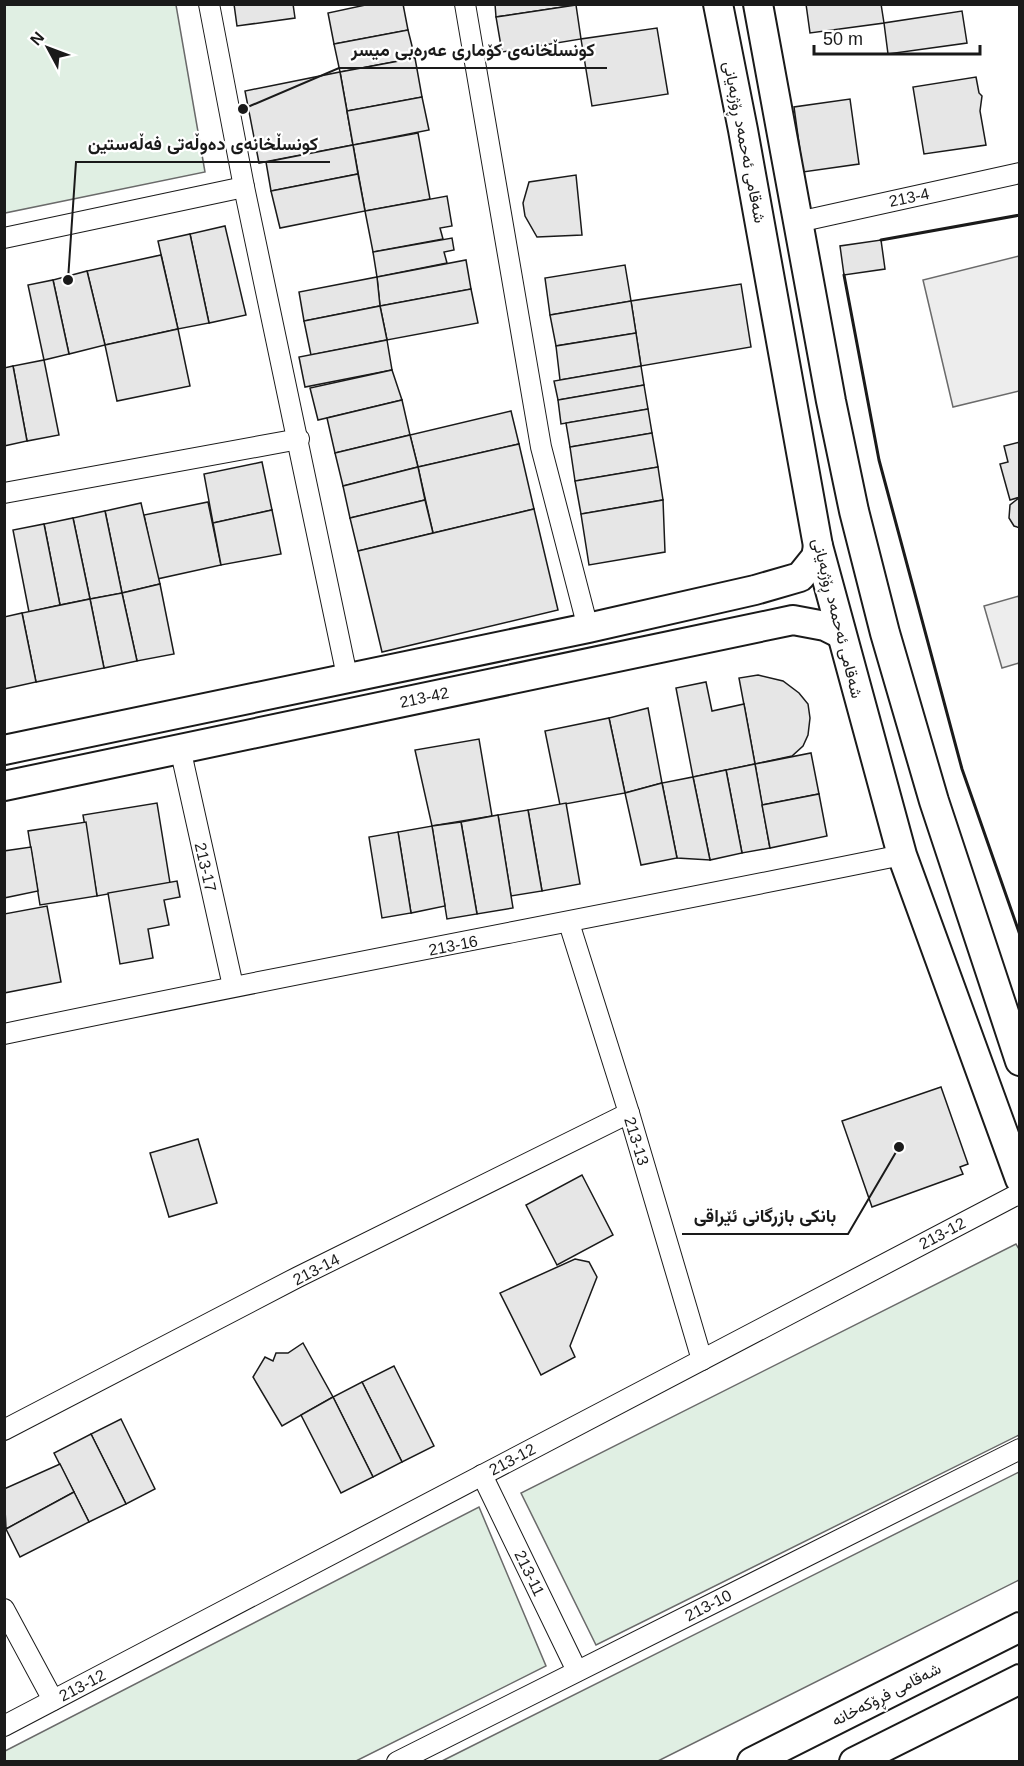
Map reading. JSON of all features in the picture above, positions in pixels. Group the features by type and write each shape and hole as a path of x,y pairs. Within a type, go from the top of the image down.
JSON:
{"street":[{"path":"209,4 244,187 347,676"},
{"path":"465,4 541,447 588,628"},
{"name":"شەقامی ئەحمەد ڕۆژبەیانی","path":"718,4 744,130 818,546 902,855 1020,1179"},
{"path":"758,4 831,401 880,611 934,801 1020,1061"},
{"name":"213-4","path":"798,222 1020,173"},
{"path":"4,238 244,187"},
{"path":"4,493 299,440"},
{"path":"4,750 347,676 588,628 800,577 816,557 818,546"},
{"name":"213-42","path":"4,786 793,620 825,626 842,634"},
{"name":"213-17","path":"180,748 233,986"},
{"name":"213-16","path":"4,1034 233,986 569,923 902,855"},
{"name":"213-13","path":"569,923 629,1113 702,1359"},
{"path":"958,1007 996,993"},
{"name":"213-14","path":"4,1430 298,1277 629,1113"},
{"name":"213-12","path":"4,1726 1020,1193"},
{"name":"213-10","path":"397,1761 1020,1449"},
{"name":"213-11","path":"482,1475 577,1671"},
{"path":"4,1609 53,1700"},
{"name":"شەقامی فڕۆکەخانە","path":"752,1761 1020,1627"},
{"path":"854,1761 1020,1679"}],"green space":[{"path":"4,5 176,5 205,172 5,213"},
{"path":"1016,1244 1020,1251 1019,1435 596,1645 521,1493"},
{"path":"1019,1472 1019,1580 658,1761 442,1761"},
{"path":"479,1507 546,1666 356,1761 5,1761 5,1751"}],"shaded area":[{"path":"1019,256 1019,391 953,407 923,280"},
{"path":"1019,596 1019,663 1002,668 984,606"}],"building":[{"path":"234,4 293,4 295,18 237,26"},
{"path":"370,4 403,4 408,30 334,44 328,13"},
{"path":"495,4 576,4 576,5 496,17"},
{"path":"806,4 881,4 884,23 810,33"},
{"path":"576,5 581,39 502,52 496,17"},
{"path":"962,11 967,43 888,54 884,23"},
{"path":"657,28 668,94 592,106 581,39"},
{"path":"408,30 415,58 340,72 334,44"},
{"path":"415,58 422,97 347,111 340,72"},
{"path":"340,72 353,145 259,163 245,91"},
{"path":"976,77 979,93 982,96 980,111 986,145 924,154 913,87"},
{"path":"422,97 429,130 353,145 347,111"},
{"path":"850,99 859,164 803,172 794,107"},
{"path":"418,133 430,199 365,211 353,145"},
{"path":"353,145 358,174 271,191 266,162"},
{"path":"358,174 365,211 280,228 271,191"},
{"path":"576,175 582,235 537,237 525,216 523,203 529,182"},
{"path":"447,196 452,226 440,228 443,239 373,252 365,211"},
{"path":"225,226 246,315 209,323 190,234"},
{"path":"190,234 209,323 178,329 158,241"},
{"path":"452,238 454,250 444,252 447,263 377,277 373,252"},
{"path":"881,240 885,269 844,275 840,246"},
{"path":"161,255 178,329 105,345 87,271"},
{"path":"466,260 471,289 380,306 377,277"},
{"path":"625,265 631,301 550,315 545,278"},
{"path":"87,271 105,345 69,354 53,280"},
{"path":"377,277 380,306 304,321 299,292"},
{"path":"53,280 69,354 44,360 28,285"},
{"path":"741,284 751,347 641,366 631,301"},
{"path":"471,289 478,323 387,340 380,306"},
{"path":"631,301 636,333 556,346 550,315"},
{"path":"380,306 387,340 311,355 304,321"},
{"path":"178,329 190,386 117,401 105,345"},
{"path":"636,333 641,366 560,380 556,346"},
{"path":"387,340 392,370 305,387 299,357"},
{"path":"44,360 59,435 27,441 13,366"},
{"path":"13,366 27,441 4,446 4,368"},
{"path":"641,366 644,385 558,400 554,381"},
{"path":"392,370 402,400 318,420 310,388"},
{"path":"644,385 648,409 561,424 558,400"},
{"path":"402,400 410,435 335,453 327,418"},
{"path":"648,409 652,433 570,447 566,423"},
{"path":"511,411 519,444 418,467 410,435"},
{"path":"652,433 658,467 575,481 570,447"},
{"path":"410,435 418,467 343,486 335,453"},
{"path":"1020,442 1020,497 1010,500 1000,464 1008,462 1004,446"},
{"path":"519,444 534,509 433,533 418,467"},
{"path":"262,462 272,510 213,523 204,474"},
{"path":"418,467 425,500 350,518 343,486"},
{"path":"658,467 663,500 581,514 575,481"},
{"path":"1020,497 1020,528 1014,526 1009,518 1010,505"},
{"path":"425,500 433,533 358,551 350,518"},
{"path":"663,500 665,552 589,565 581,514"},
{"path":"208,502 221,565 157,579 144,515"},
{"path":"141,503 160,584 122,593 105,511"},
{"path":"534,509 558,610 382,652 358,551"},
{"path":"272,510 281,554 221,565 213,523"},
{"path":"105,511 122,593 90,599 73,518"},
{"path":"73,518 90,599 60,605 44,524"},
{"path":"44,524 60,605 29,612 13,530"},
{"path":"160,584 174,654 137,661 122,593"},
{"path":"122,593 137,661 104,668 90,599"},
{"path":"90,599 104,668 36,682 22,613"},
{"path":"22,613 36,682 4,689 4,617"},
{"path":"758,675 783,681 799,693 808,704 810,718 808,735 803,746 792,756 755,764 739,678"},
{"path":"706,682 712,711 744,704 755,764 693,777 676,688"},
{"path":"648,708 662,783 625,793 609,718"},
{"path":"609,718 625,793 560,805 545,731"},
{"path":"479,739 492,816 432,826 415,750"},
{"path":"811,753 819,794 762,805 755,764"},
{"path":"755,764 770,848 742,853 726,770"},
{"path":"726,770 742,853 710,860 693,777"},
{"path":"693,777 710,860 677,858 662,783"},
{"path":"662,783 677,858 641,865 625,793"},
{"path":"819,794 827,836 770,848 762,805"},
{"path":"157,803 170,883 97,896 83,815"},
{"path":"566,803 580,884 542,891 528,810"},
{"path":"528,810 542,891 511,896 498,815"},
{"path":"498,815 513,908 477,914 461,822"},
{"path":"86,822 97,896 40,905 28,831"},
{"path":"461,822 477,914 447,919 432,826"},
{"path":"432,826 445,906 411,913 398,832"},
{"path":"398,832 411,913 382,918 369,837"},
{"path":"31,847 38,891 4,898 4,851"},
{"path":"177,881 180,897 164,900 169,925 148,929 153,958 120,964 108,893"},
{"path":"47,906 61,982 4,993 4,914"},
{"path":"941,1087 968,1164 960,1167 963,1174 872,1207 842,1121"},
{"path":"198,1139 217,1203 169,1217 150,1153"},
{"path":"582,1175 613,1235 557,1265 526,1205"},
{"path":"575,1259 589,1262 597,1277 570,1346 575,1357 541,1375 500,1293"},
{"path":"303,1343 333,1397 282,1426 253,1377 265,1357 273,1361 276,1353 288,1353"},
{"path":"394,1366 434,1446 402,1462 362,1382"},
{"path":"362,1382 402,1462 373,1477 333,1397"},
{"path":"333,1397 373,1477 341,1493 301,1415"},
{"path":"121,1419 155,1489 126,1504 91,1434"},
{"path":"91,1434 126,1504 89,1522 54,1453"},
{"path":"60,1464 74,1492 6,1529 4,1489"},
{"path":"74,1492 89,1522 20,1557 6,1529"}],"wall":[{"path":"881,240 1020,215"},
{"path":"844,275 879,460 962,769 1020,935"}],"place":[{"name":"کونسڵخانەی کۆماری عەرەبی میسر","path":"243,109"},
{"name":"کونسڵخانەی دەوڵەتی فەڵەستین","path":"68,280"},
{"name":"بانکی بازرگانی ئێراقی","path":"899,1147"}]}
